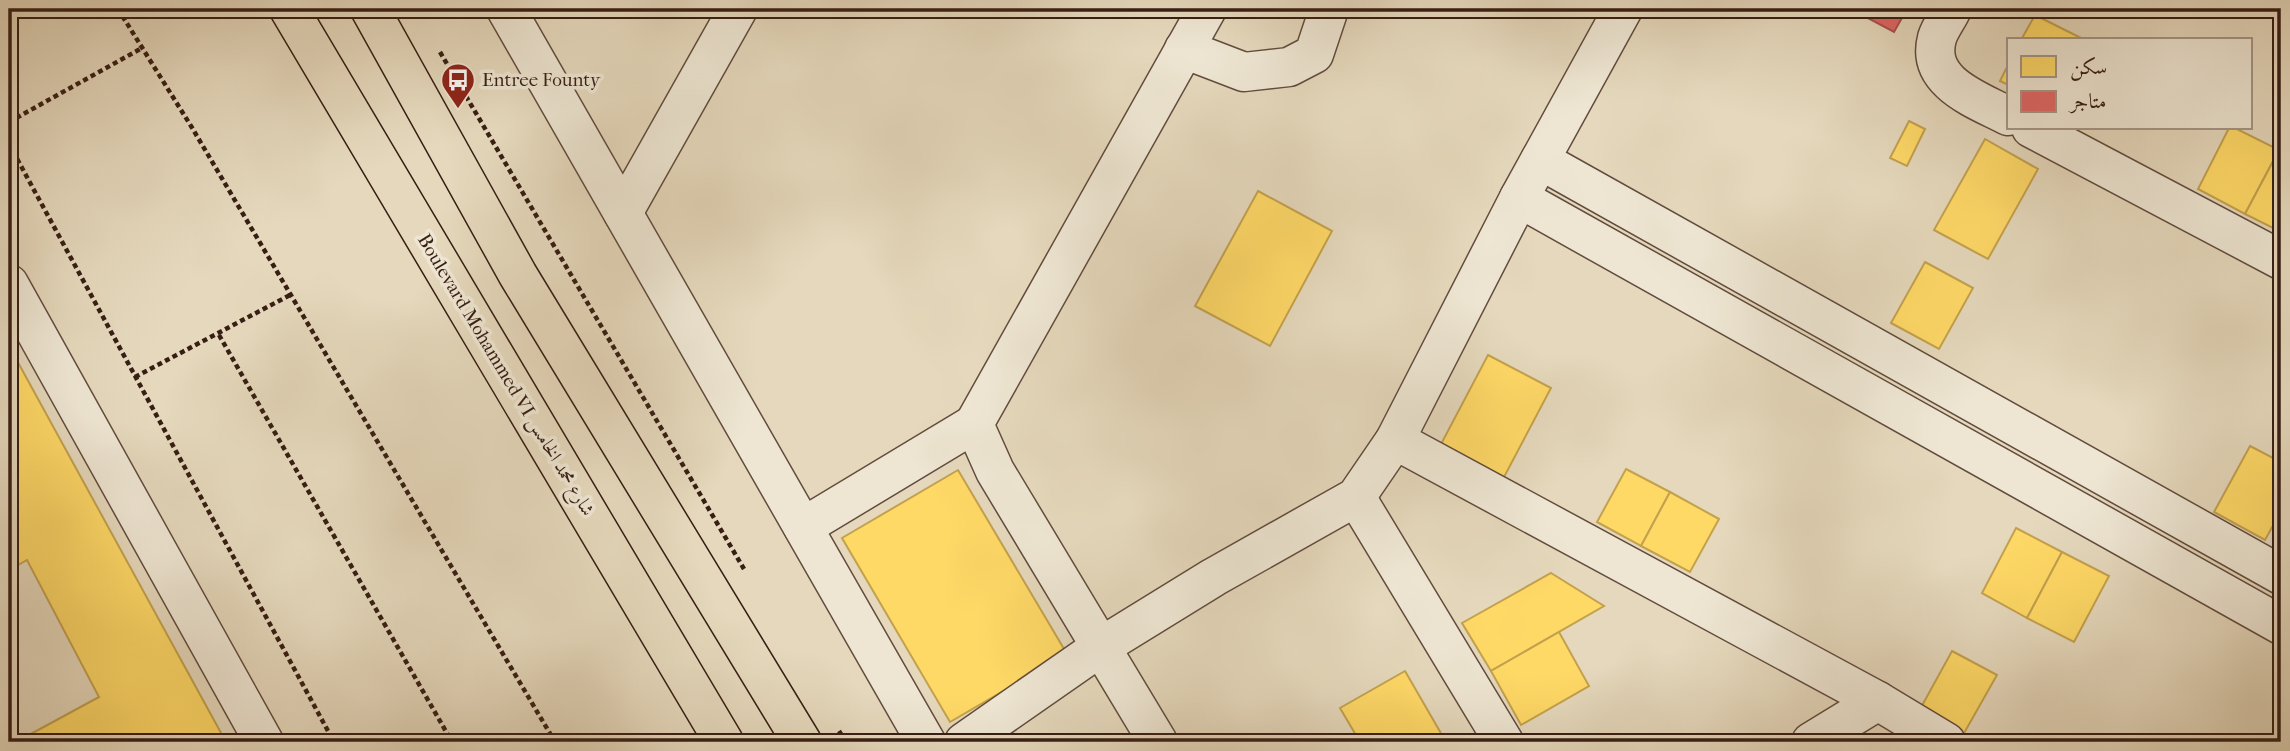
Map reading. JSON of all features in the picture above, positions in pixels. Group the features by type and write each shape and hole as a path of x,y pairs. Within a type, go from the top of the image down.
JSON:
{"main road":[{"name":"Boulevard Mohammed VI شارع محمد الخامس","path":"289,9 724,742"},
{"path":"370,9 518,275 802,742"}],"street":[{"path":"506,9 926,742"},
{"path":"623,213 738,9"},
{"path":"803,527 974,424 1207,9"},
{"path":"1184,49 1244,72 1289,66 1314,54 1329,9"},
{"path":"964,742 1102,646 1214,577 1356,497 1395,440 1519,198 1623,9"},
{"path":"1952,9 1937,39 1941,72 1953,87 2007,115"},
{"path":"2035,130 2281,260"},
{"path":"1540,160 2281,575"},
{"path":"1519,198 2281,625"},
{"path":"9,284 264,742"},
{"path":"974,424 995,471 1158,742"},
{"path":"1395,440 1878,701 1946,742"},
{"path":"1356,497 1504,742"},
{"path":"1811,742 1878,701"}],"path":[{"path":"118,9 555,742"},
{"path":"435,43 750,578"},
{"path":"9,122 142,48"},
{"path":"9,144 334,742"},
{"path":"135,377 219,335 290,295"},
{"path":"219,335 452,742"},
{"path":"839,730 846,742"}],"building: سكن":[{"path":"2035,15 2081,38 2022,38"},
{"path":"2007,67 2007,84 2000,81"},
{"path":"1909,121 1925,129 1907,166 1890,158"},
{"path":"2228,130 2239,130 2279,150 2245,214 2198,189"},
{"path":"1985,139 2038,169 1988,259 1934,230"},
{"path":"2279,150 2281,152 2281,232 2245,214"},
{"path":"1258,191 1332,231 1270,346 1195,306"},
{"path":"1925,262 1973,288 1939,349 1891,323"},
{"path":"9,346 226,742 16,742 99,697 27,560 9,570"},
{"path":"1488,355 1551,388 1503,479 1440,446"},
{"path":"2250,446 2281,462 2281,511 2265,540 2214,512"},
{"path":"1626,469 1670,492 1641,546 1597,522"},
{"path":"958,470 1067,654 950,722 842,538"},
{"path":"1670,492 1719,519 1690,572 1641,546"},
{"path":"2016,528 2062,552 2027,618 1982,593"},
{"path":"2062,552 2109,576 2074,642 2027,618"},
{"path":"1551,573 1604,606 1491,671 1462,623"},
{"path":"1559,632 1589,686 1521,725 1491,671"},
{"path":"1952,651 1997,675 1963,735 1919,711"},
{"path":"1405,671 1446,742 1360,742 1340,708"},
{"path":"2086,734 2102,742 2082,742"}],"building: متاجر":[{"path":"1851,9 1907,9 1894,32"}],"place":[{"name":"Entree Founty","path":"458,110"}]}
